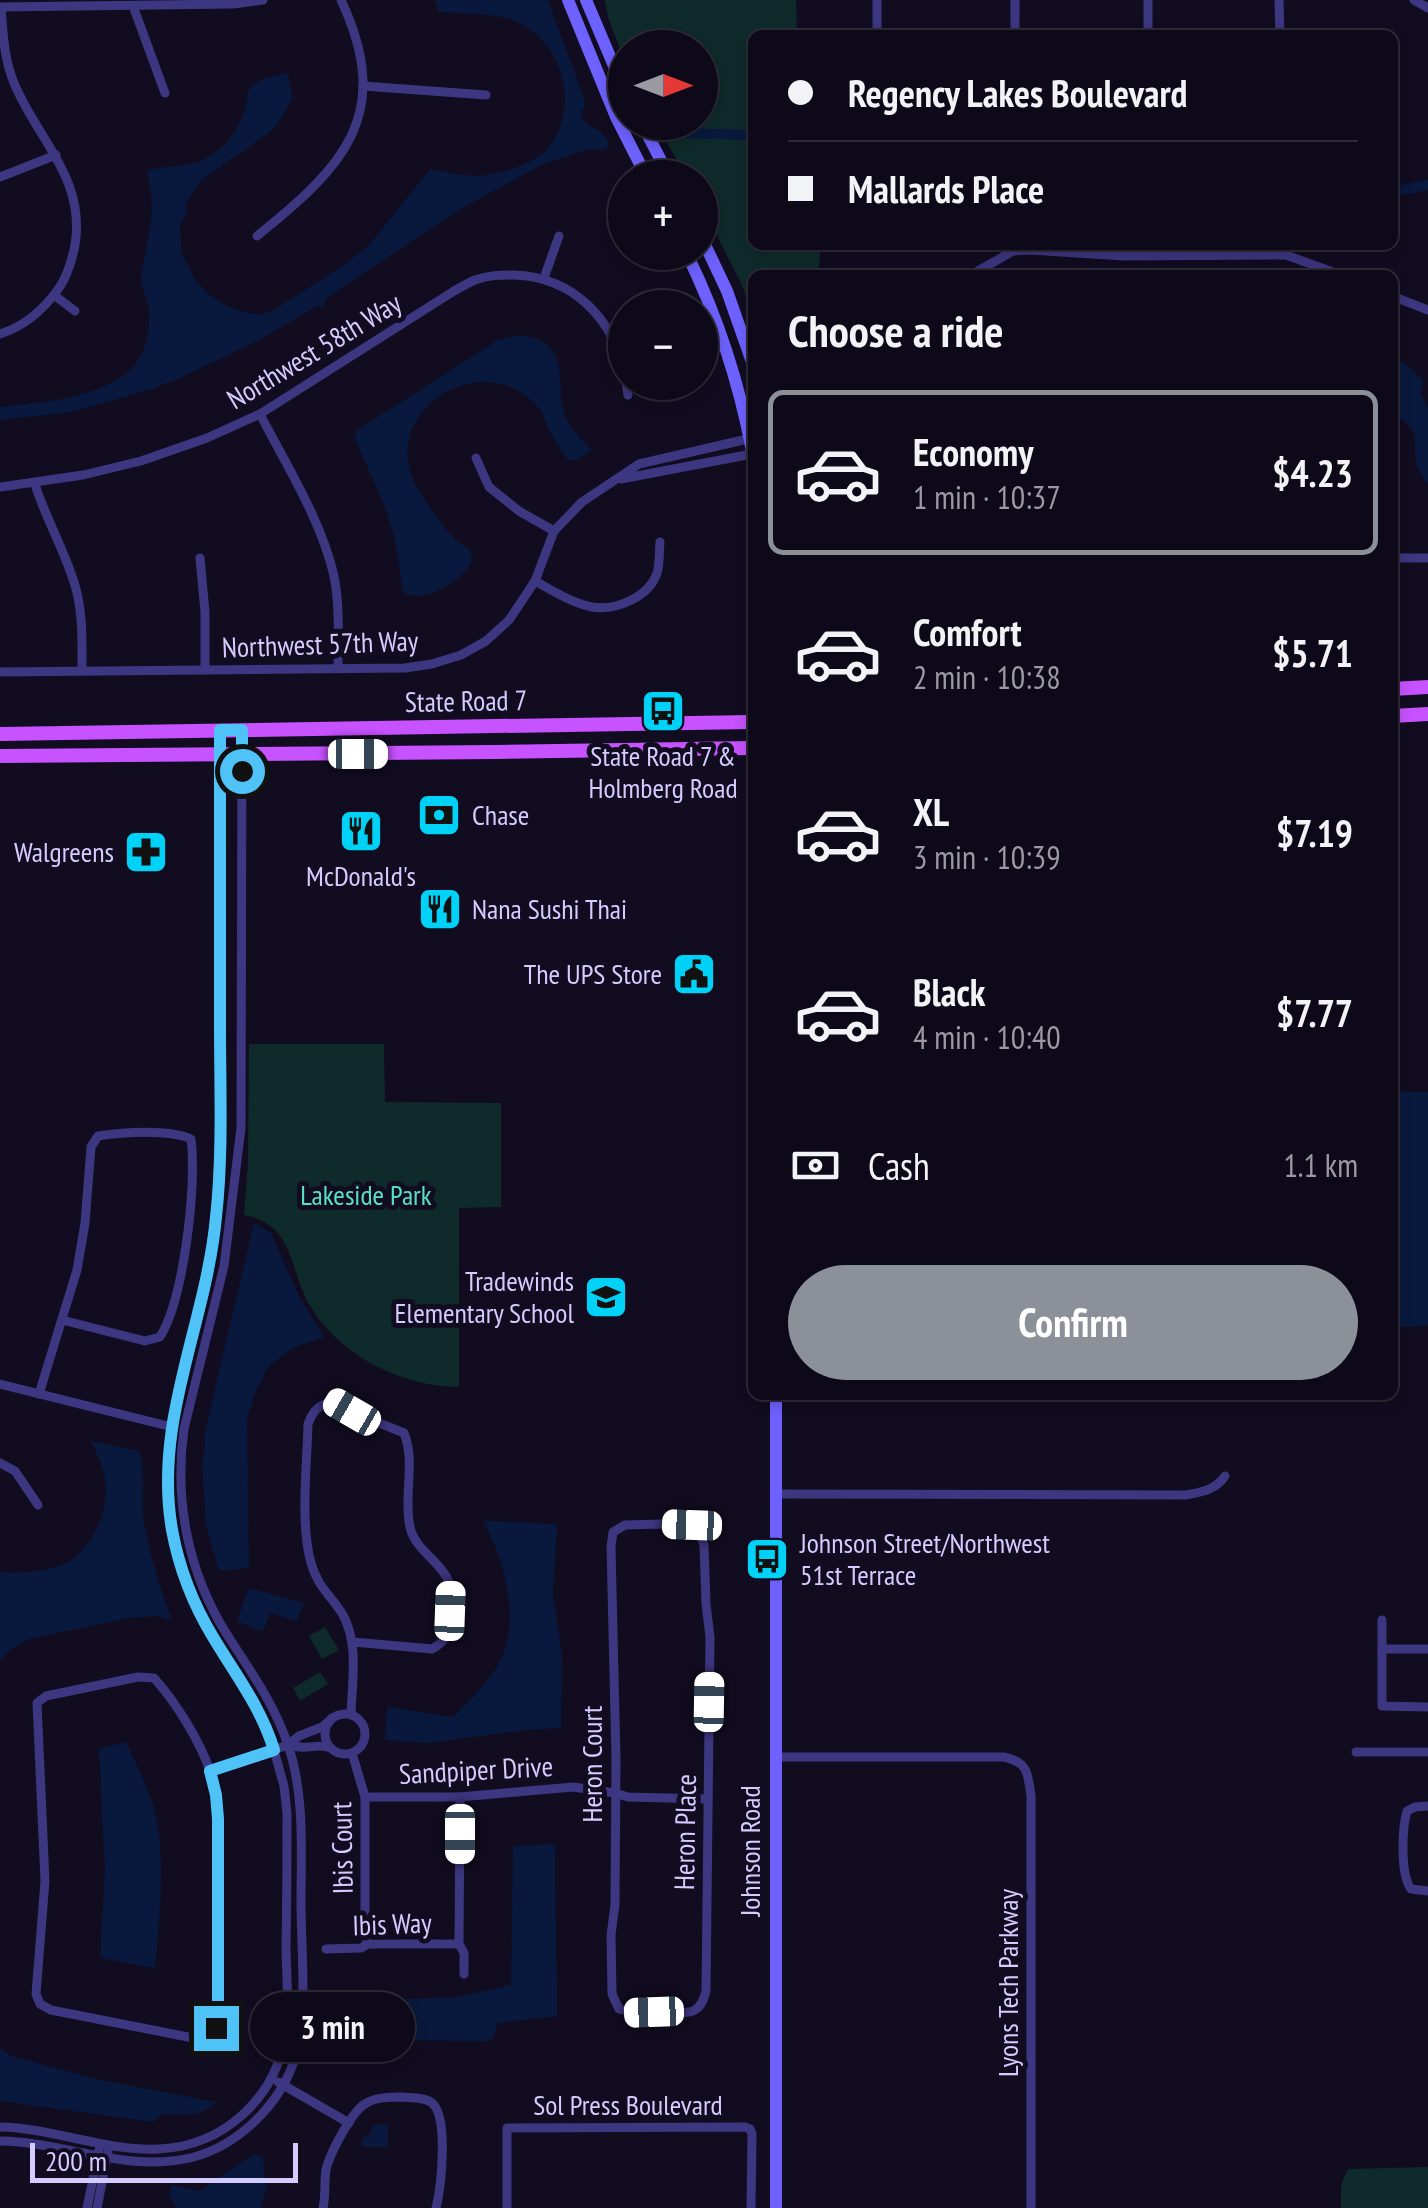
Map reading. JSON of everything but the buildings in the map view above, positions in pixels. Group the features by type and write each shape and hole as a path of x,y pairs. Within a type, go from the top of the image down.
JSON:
{"main road":[{"path":"1398,690 1428,687"},
{"path":"1398,716 1428,714"},
{"name":"State Road 7","path":"0,734 748,722"},
{"name":"State Road 7","path":"0,756 748,748"}],"street":[{"path":"0,334 31,319 63,282 77,235 77,208 56,155 14,85 6,58 0,7 234,4 263,0"},
{"path":"257,236 308,195 341,156 351,136 363,86 361,58 340,0"},
{"path":"568,0 638,160"},
{"path":"586,0 608,52"},
{"path":"877,0 877,30"},
{"path":"1014,30 1015,0"},
{"path":"1148,0 1148,30"},
{"path":"1280,0 1280,30"},
{"path":"1414,0 1428,8"},
{"path":"133,6 166,93"},
{"path":"363,86 486,96"},
{"path":"0,177 56,155"},
{"path":"559,236 544,278 582,298 608,332"},
{"path":"979,270 1013,252 1030,250 1124,256 1286,254 1328,270"},
{"path":"694,270 726,348 748,430"},
{"path":"716,270 748,351"},
{"name":"Northwest 58th Way","path":"0,487 83,475 207,438 260,414 476,280 495,275 544,278"},
{"path":"1398,298 1428,310"},
{"path":"51,299 75,311"},
{"path":"260,414 309,509 334,574 338,668"},
{"name":"Northwest 57th Way","path":"0,672 405,668 432,664 461,655 486,641 508,620 535,582 554,531 582,502 639,464 748,446"},
{"name":"Northwest 57th Way","path":"614,481 748,446"},
{"path":"476,458 489,486 518,511 554,531"},
{"path":"34,484 78,594 82,670"},
{"path":"535,582 574,602 596,608 619,606 640,595 653,582 659,570 660,542"},
{"path":"200,558 206,670"},
{"path":"1398,558 1428,558"},
{"path":"0,2127 44,2130 157,2150 198,2142 227,2129 261,2096 272,2078 285,2035 284,1786 254,1701 212,1636 178,1559 168,1494 170,1426 205,1292 217,1214 221,1066 220,730"},
{"path":"0,2142 42,2144 148,2163 198,2156 242,2133 256,2120 283,2085 297,2051 302,2007 301,1817 290,1745 272,1705 210,1604 197,1572 183,1515 184,1430 224,1266 241,1128 242,730"},
{"path":"38,1394 80,1254 91,1147 98,1136 111,1134 179,1134 191,1140 194,1155 185,1250 168,1324 160,1337 145,1341 62,1320"},
{"path":"0,1384 184,1430"},
{"name":"Johnson Road","path":"776,1400 776,2208"},
{"path":"350,1714 353,1642 343,1615 320,1587 307,1541 308,1424 313,1412 333,1401 404,1433 409,1445 408,1522 412,1537 444,1573 451,1588 449,1634 432,1649 353,1642"},
{"path":"0,1463 15,1471 38,1505"},
{"path":"775,1494 1186,1495 1204,1492 1220,1484 1225,1476"},
{"name":"Heron Court","path":"654,2012 618,2009 612,1994 615,1664 611,1547 613,1532 624,1525 661,1524"},
{"name":"Heron Place","path":"654,2012 693,2011 702,2003 706,1991 710,1637 704,1545 692,1525 661,1524"},
{"path":"1382,1620 1382,1706 1428,1707"},
{"path":"1382,1649 1428,1649"},
{"path":"138,1677 154,1678 195,1739 210,1771 218,1819 216,2028 203,2037 193,2038 51,2010 40,2004 36,1994 45,1880 37,1704 46,1696 138,1677"},
{"path":"210,1771 290,1745 338,1715 350,1714 361,1721 365,1733 362,1745 352,1753 290,1745"},
{"path":"331,1748 325,1730 332,1718"},
{"path":"1356,1752 1428,1752"},
{"name":"Ibis Court","path":"352,1753 366,1797 368,1944"},
{"name":"Lyons Tech Parkway","path":"775,1757 1004,1757 1026,1768 1031,1796 1032,2208"},
{"name":"Sandpiper Drive","path":"366,1797 460,1797 573,1787 628,1798 708,1799"},
{"path":"460,1797 459,1944 464,1953 464,1974"},
{"path":"1428,1806 1407,1811 1404,1822 1405,1880 1410,1888 1428,1891"},
{"name":"Ibis Way","path":"326,1950 368,1944 459,1944"},
{"path":"272,2078 349,2123"},
{"path":"323,2208 326,2167 349,2123 363,2104 381,2098 424,2099 434,2104 440,2115 441,2188 436,2208"},
{"name":"Sol Press Boulevard","path":"507,2208 506,2128 746,2127 752,2134 751,2208"},
{"path":"87,2208 105,2143"},
{"path":"97,2208 102,2156"}],"green space":[{"path":"605,0 796,0 797,30 748,30 748,250 820,250 818,270 748,270 748,302 718,238 718,160 677,160 665,140 718,140 718,30 613,30"},
{"name":"Lakeside Park","path":"249,1044 384,1044 385,1102 501,1103 501,1207 459,1208 459,1387 417,1382 357,1355 312,1309 282,1239 261,1220 244,1215"},
{"path":"325,1627 339,1650 322,1659 309,1636"},
{"path":"320,1672 328,1684 300,1701 293,1688"},
{"path":"1428,2167 1428,2208 1341,2208 1341,2185 1348,2169"}],"water":[{"path":"435,0 548,0 584,98 582,118 604,135 608,147 544,164 464,207 328,297 321,308 318,305 261,339 183,377 72,412 0,420 0,407 85,393 124,375 138,360 146,342 149,318 141,278 152,211 148,170 196,163 219,150 236,129 249,90 257,82 286,72 292,99 282,118 270,132 200,181 186,204 187,213 180,225 181,251 194,278 208,294 245,312 260,315 274,310 344,265 370,244 430,169 485,175 530,162 543,153 558,132 565,96 556,60 546,45 517,22 489,15 439,12"},
{"path":"518,335 548,345 555,355 567,420 592,450 576,460 568,460 539,409 516,389 491,382 467,384 444,393 425,409 412,429 408,453 413,479 421,494 447,531 471,551 471,561 462,574 438,591 419,596 403,592 395,539 354,437 359,429 498,340"},
{"path":"1398,362 1423,380 1421,394 1428,408 1428,484 1416,460 1414,433 1398,417"},
{"path":"1398,1091 1428,1092 1426,1326 1398,1327"},
{"path":"254,1223 271,1233 299,1296 324,1337 293,1348 268,1367 256,1391 247,1419 249,1568 219,1571 206,1525 204,1436"},
{"path":"91,1441 139,1451 145,1528 171,1617 129,1618 29,1639 0,1660 0,1572 40,1571 59,1566 84,1548 100,1521 105,1478"},
{"path":"483,1521 557,1524 553,1594 562,1656 561,1728 428,1743 385,1740 387,1707 453,1717 487,1681 502,1657 510,1623 507,1588"},
{"path":"249,1588 304,1603 297,1621 270,1613 263,1632 237,1621"},
{"path":"126,1742 150,1797 159,1835 161,1892 155,1968 100,1958 105,1871 99,1749"},
{"path":"555,1844 557,2016 498,2023 491,2041 369,2040 322,2058 332,2002 457,1997 511,1985 513,1846"},
{"path":"0,2048 11,2056 100,2080 217,2102 196,2114 163,2114 153,2122 0,2101"},
{"path":"388,2124 388,2147 362,2147 362,2138 370,2134 373,2125"},
{"path":"254,2154 263,2158 266,2189 260,2208 177,2208 169,2196 171,2185 199,2191"}],"waterway":[{"path":"718,134 748,135"},
{"path":"1398,191 1428,185"}],"place":[{"name":"State Road 7 & Holmberg Road","path":"663,711"},
{"name":"Chase","path":"439,815"},
{"name":"McDonald's","path":"361,831"},
{"name":"Walgreens","path":"146,852"},
{"name":"Nana Sushi Thai","path":"440,909"},
{"name":"The UPS Store","path":"694,974"},
{"name":"Tradewinds Elementary School","path":"606,1297"},
{"name":"Johnson Street/Northwest 51st Terrace","path":"767,1559"}],"route":[{"path":"216,2028 218,1839 216,1795 210,1771 274,1750 254,1701 212,1636 187,1585 172,1531 168,1450 170,1426 205,1292 217,1214 221,1066 220,730 242,730 242,771"}]}
